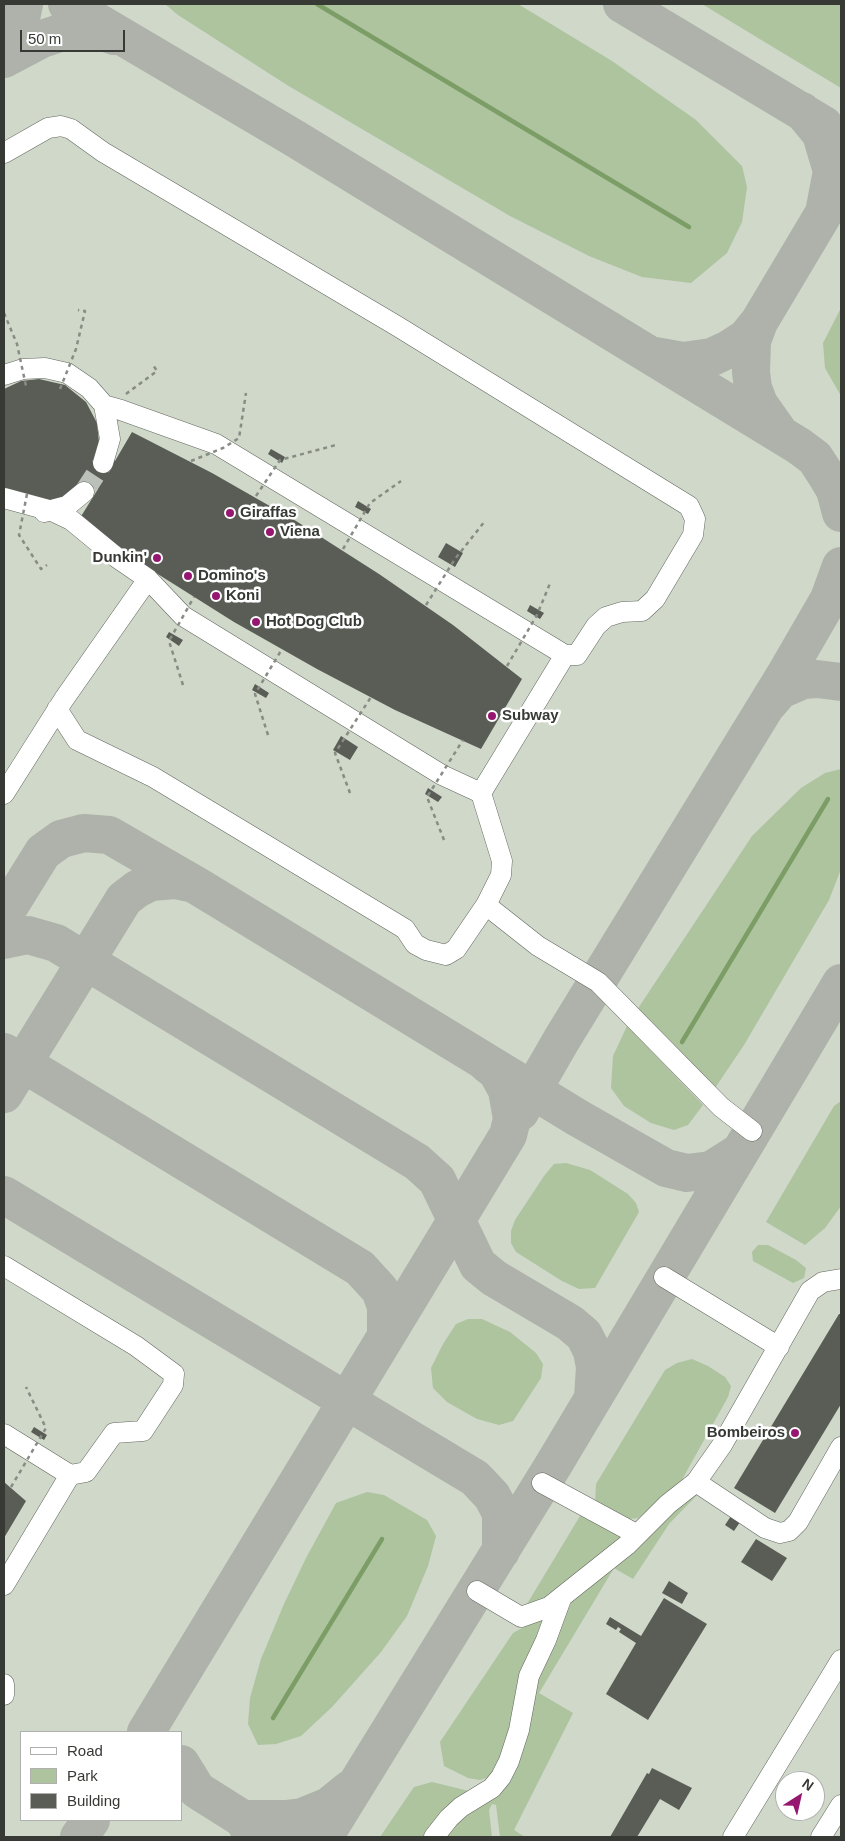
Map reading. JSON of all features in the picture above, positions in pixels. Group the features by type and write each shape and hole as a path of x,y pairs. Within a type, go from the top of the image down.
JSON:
{"lane":[{"path":"4,153 48,128 61,126 71,130 112,157 397,326 689,506 695,519 693,535 655,599 642,611 622,612 606,617 596,626 577,654 565,655 356,526 223,448 144,417 104,405"},
{"path":"4,375 25,377 45,368 63,381 89,388 104,405 110,439 103,463"},
{"path":"4,510 23,515 52,511 67,506 84,492"},
{"path":"4,498 52,511 71,520 116,557 148,579 183,616 442,775 481,793 502,861 501,875 486,905 456,949 446,955 426,950 414,944 405,930 153,777 77,740 57,709"},
{"path":"4,794 57,709 148,579"},
{"path":"481,793 565,655"},
{"path":"486,905 538,946 598,982 721,1107 752,1131"},
{"path":"4,1266 136,1346 174,1374 173,1385 143,1430 114,1433 86,1472 70,1475 4,1434"},
{"path":"664,1277 779,1347"},
{"path":"477,1591 521,1617 549,1607 627,1545 668,1504 696,1482 722,1445 810,1291 823,1282 841,1279"},
{"path":"696,1482 765,1528 780,1533 789,1531 798,1522 841,1447"},
{"path":"4,1585 70,1475"},
{"path":"542,1483 636,1534"},
{"path":"434,1837 461,1806 492,1788 509,1761 518,1730 529,1676 546,1640 561,1598"},
{"path":"734,1837 841,1660"},
{"path":"4,1684 4,1696"},
{"path":"821,1837 838,1811"},
{"path":"833,1837 838,1811"}],"path":[{"path":"63,381 76,349 85,312 78,310"},
{"path":"4,313 17,344 25,377"},
{"path":"104,405 126,395 157,371 153,365"},
{"path":"191,461 223,448 239,438 246,393"},
{"path":"256,496 280,460 336,445"},
{"path":"343,549 370,503 401,481"},
{"path":"27,494 19,535 41,569 47,565"},
{"path":"426,605 485,521"},
{"path":"507,666 527,632 550,582"},
{"path":"183,685 168,641 194,597"},
{"path":"268,735 255,694 282,649"},
{"path":"350,793 335,753 372,697"},
{"path":"444,840 427,797 463,740"},
{"path":"11,1487 46,1428 26,1387"}],"shaded area":[{"path":"4,4 841,4 841,1837 4,1837"}],"green space":[{"path":"165,4 518,4 612,61 696,120 742,166 747,187 742,222 727,253 691,283 642,277 589,256 510,216 287,85 178,15"},
{"path":"702,4 841,4 841,88 763,41"},
{"path":"841,308 841,396 825,368 823,343"},
{"path":"841,769 841,869 829,900 744,1045 713,1091 635,1013 752,836 801,788 825,773"},
{"path":"627,1026 703,1105 688,1125 674,1130 651,1123 624,1106 611,1088 613,1056"},
{"path":"841,1101 841,1206 825,1228 805,1245 766,1222 834,1106"},
{"path":"566,1163 590,1170 628,1194 636,1203 639,1212 595,1288 579,1289 562,1281 516,1252 511,1243 511,1231 515,1220 544,1176 554,1164"},
{"path":"758,1245 768,1245 796,1260 806,1268 804,1278 793,1283 753,1261 752,1252"},
{"path":"468,1319 482,1319 510,1332 536,1353 543,1364 541,1378 513,1421 499,1425 477,1419 447,1402 433,1388 431,1368 443,1344 456,1324"},
{"path":"692,1359 708,1366 725,1377 731,1386 728,1397 679,1485 638,1518 621,1520 595,1505 596,1484 665,1370 677,1363"},
{"path":"692,1491 697,1495 669,1524 633,1579 614,1568 539,1693 573,1713 514,1830 525,1837 500,1837 496,1805 492,1804 489,1810 492,1837 438,1837 487,1796 550,1646 573,1599"},
{"path":"367,1492 384,1495 427,1520 436,1536 428,1566 407,1616 381,1652 332,1707 301,1736 276,1744 258,1745 248,1724 250,1698 261,1659 284,1604 336,1503"},
{"path":"583,1511 626,1536 565,1588 524,1609"},
{"path":"550,1613 510,1732 492,1776 480,1780 468,1778 444,1766 440,1742 513,1633"},
{"path":"432,1782 473,1792 427,1837 380,1837 414,1787"}],"building":[{"path":"39,379 65,385 86,402 97,423 100,452 115,461 132,432 212,473 296,521 379,574 453,625 522,679 481,749 395,710 317,669 234,622 153,571 80,518 98,489 85,481 67,495 55,500 21,500 4,496 4,389 21,381"},
{"path":"271,449 285,457 282,463 268,454"},
{"path":"358,501 371,509 368,514 355,507"},
{"path":"446,543 463,553 455,567 438,557"},
{"path":"530,605 544,613 540,619 527,611"},
{"path":"169,632 183,640 179,646 166,637"},
{"path":"255,684 269,693 266,698 252,690"},
{"path":"341,736 358,747 350,760 333,750"},
{"path":"428,788 442,797 438,802 425,794"},
{"name":"Bombeiros","path":"839,1314 841,1314 841,1404 775,1513 734,1488"},
{"path":"34,1427 47,1435 44,1440 31,1432"},
{"path":"4,1482 26,1501 4,1538"},
{"path":"731,1516 740,1522 734,1531 725,1525"},
{"path":"756,1539 787,1558 772,1581 741,1562"},
{"path":"669,1581 688,1593 682,1604 662,1593"},
{"path":"664,1598 707,1624 648,1720 606,1694 636,1643 619,1632 621,1629 618,1627 616,1630 606,1624 610,1617 641,1636"},
{"path":"652,1768 692,1788 679,1810 660,1799 637,1837 610,1837 647,1773 649,1774"}],"waterway":[{"path":"317,4 689,227"},
{"path":"682,1042 828,799"},
{"path":"273,1718 382,1539"}],"taxiway":[{"path":"4,53 19,28 24,4"},
{"path":"67,4 294,138 799,446 815,458 826,475 835,490 841,513"},
{"path":"622,4 824,125"},
{"path":"4,59 42,39 66,31 101,31 114,36"},
{"path":"778,431 759,404 753,388 751,372 752,341 759,322 824,213 832,171 821,134 802,111"},
{"path":"655,356 683,361 712,357 746,338 759,322"},
{"path":"520,1112 562,1039 785,675 829,599 841,566"},
{"path":"769,703 780,690 803,680 817,679 841,682"},
{"path":"4,915 43,852 61,839 84,833 109,835 199,887 578,1118 666,1168 687,1173 711,1170 738,1153"},
{"path":"4,1094 124,899 137,889 151,882 175,880 194,884"},
{"path":"4,940 28,935 56,943 417,1162 437,1180 478,1265 494,1278 570,1323 584,1335 592,1351 595,1367 593,1398"},
{"path":"324,1837 554,1464 841,983"},
{"path":"4,1052 360,1268 380,1290 386,1306 386,1336"},
{"path":"147,1731 508,1135 512,1119 507,1090 497,1072 487,1064"},
{"path":"4,1195 475,1478 492,1496 501,1513 501,1551"},
{"path":"182,1766 197,1790 243,1819 254,1837"},
{"path":"243,1819 302,1817 329,1806 350,1789"},
{"path":"79,1837 90,1821"}],"tunnel":[{"path":"84,492 103,463"}],"place":[{"name":"Giraffas","path":"230,513"},
{"name":"Viena","path":"270,532"},
{"name":"Dunkin'","path":"157,558"},
{"name":"Domino's","path":"188,576"},
{"name":"Koni","path":"216,596"},
{"name":"Hot Dog Club","path":"256,622"},
{"name":"Subway","path":"492,716"},
{"name":"Bombeiros","path":"795,1433"}]}
